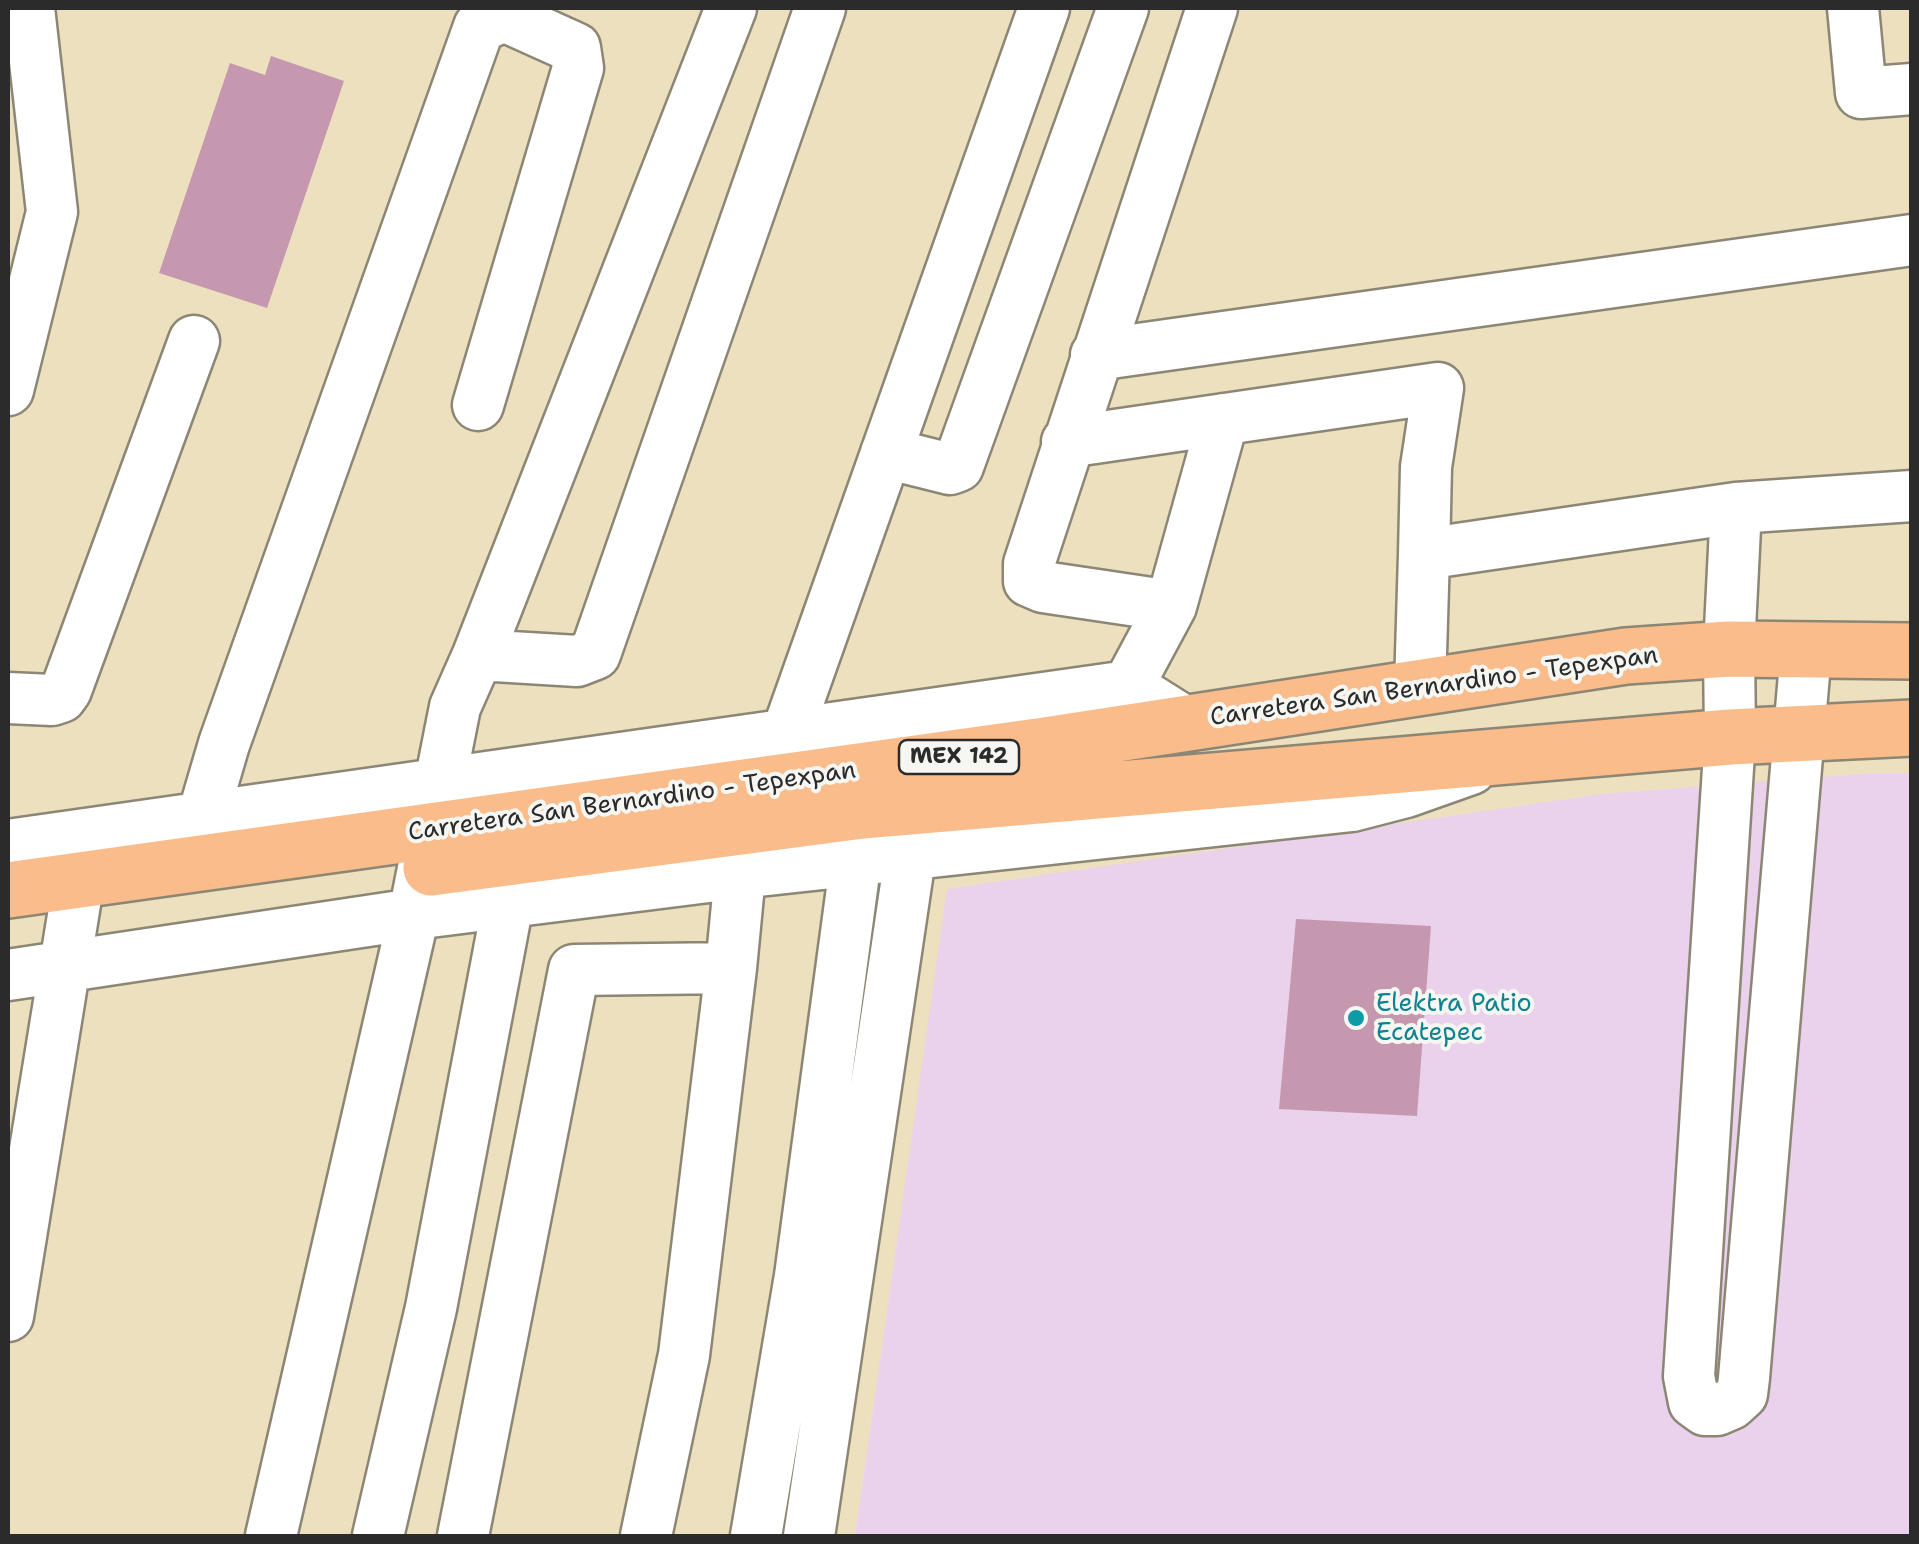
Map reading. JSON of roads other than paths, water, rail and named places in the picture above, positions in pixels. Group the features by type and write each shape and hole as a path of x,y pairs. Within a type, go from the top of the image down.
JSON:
{"highway":[{"name":"Carretera San Bernardino - Tepexpan","path":"8,927 71,921 427,849 1006,750 1626,656 1729,649 1912,652"},
{"name":"Carretera San Bernardino - Tepexpan","path":"71,921 199,841 427,849 588,870 1509,756 1730,737 1912,728"},
{"name":"Carretera San Bernardino - Tepexpan","path":"8,890 71,921"}],"street":[{"path":"272,1536 427,849 455,707 731,8"},
{"path":"478,655 577,661 594,654 820,8"},
{"path":"787,733 1044,8"},
{"path":"886,453 950,470 958,466 1123,8"},
{"path":"1171,606 1043,587 1028,580 1028,564 1212,8"},
{"path":"1853,8 1861,93 1912,89"},
{"path":"8,390 52,212 29,9"},
{"path":"8,845 199,841 224,744 479,27 504,16 575,48 578,68 478,405"},
{"path":"1096,355 1912,240"},
{"path":"8,698 52,700 61,698 66,690 194,341"},
{"path":"1067,442 1438,388 1426,467 1420,687"},
{"path":"1128,686 1171,606 1223,419"},
{"path":"1424,554 1736,508 1912,496"},
{"path":"1736,508 1729,649 1730,737 1689,1376 1694,1402 1705,1410 1731,1404 1742,1394 1806,651"},
{"path":"427,849 787,733 1128,686 1186,722"},
{"path":"809,1536 914,831"},
{"path":"756,1536 800,1276 859,836"},
{"path":"427,849 508,902"},
{"path":"646,1536 684,1355 742,850"},
{"path":"463,1536 574,970 588,870 508,902"},
{"path":"378,1536 430,1308 508,902"},
{"path":"8,975 71,921"},
{"path":"8,1316 71,921"},
{"path":"574,970 731,968"}],"place":[{"name":"Elektra Patio Ecatepec","path":"1356,1018"}]}
